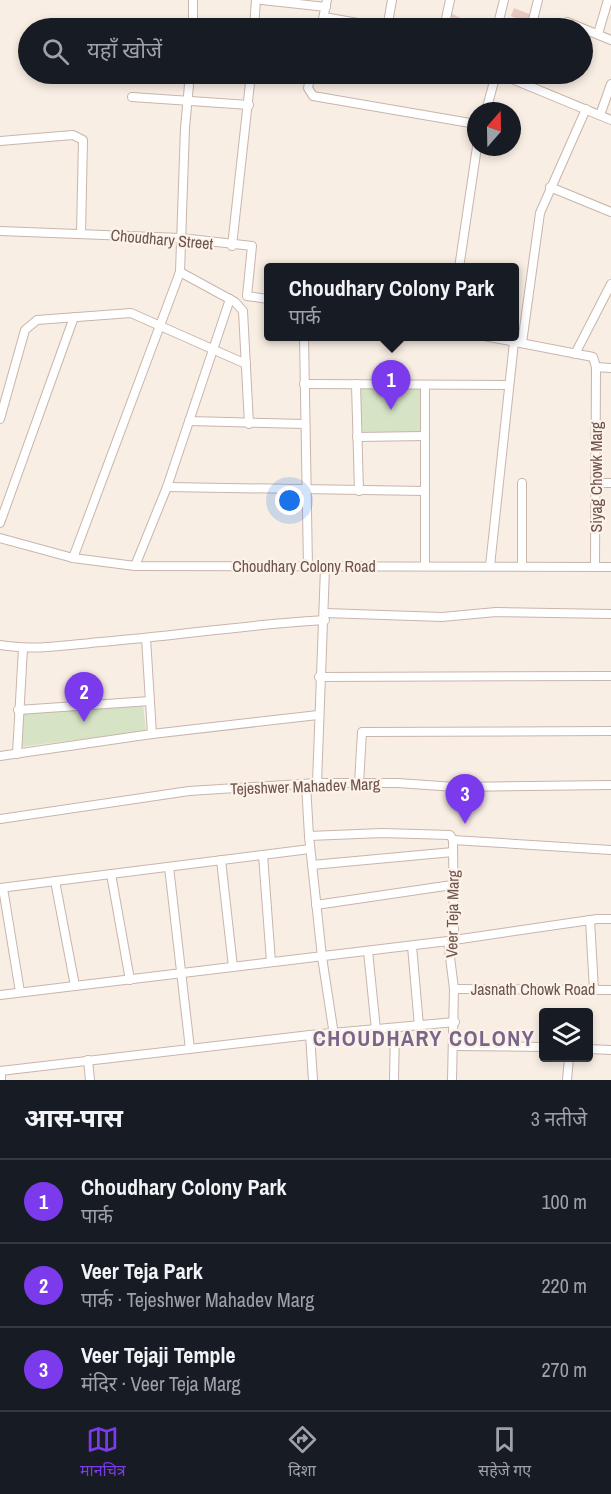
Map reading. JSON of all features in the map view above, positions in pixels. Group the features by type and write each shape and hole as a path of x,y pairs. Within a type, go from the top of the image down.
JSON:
{"street":[{"path":"193,0 193,18"},
{"path":"255,18 256,0"},
{"path":"262,0 326,3 324,17 330,18"},
{"path":"389,18 392,0"},
{"path":"446,18 450,0"},
{"path":"500,18 504,0"},
{"path":"534,18 538,0"},
{"path":"598,34 608,0"},
{"path":"593,32 611,40"},
{"path":"73,558 180,272 189,84"},
{"path":"232,246 250,84"},
{"path":"309,84 308,88 313,96 467,122"},
{"path":"489,102 495,84"},
{"path":"531,84 611,120"},
{"path":"600,115 611,84"},
{"path":"132,97 249,105"},
{"path":"519,336 537,226 550,187 586,109"},
{"path":"0,141 73,135 83,140 81,233"},
{"path":"460,263 476,156"},
{"path":"550,187 611,212"},
{"name":"Choudhary Street","path":"0,231 181,238 232,246 252,246 247,296 264,298"},
{"path":"180,272 230,299 243,311 249,424"},
{"path":"575,354 611,284"},
{"path":"135,566 167,487 230,299"},
{"path":"0,419 28,326 37,320 131,313 246,364"},
{"path":"0,523 74,317"},
{"path":"304,341 308,568"},
{"path":"512,341 593,357 596,367 611,368"},
{"path":"489,566 509,385 518,342"},
{"name":"Siyag Chowk Marg","path":"595,567 596,367"},
{"path":"304,384 509,385"},
{"path":"356,384 359,491"},
{"path":"424,385 425,566"},
{"path":"189,421 305,424"},
{"path":"357,437 425,436"},
{"path":"522,483 522,566"},
{"path":"600,483 611,483"},
{"path":"167,487 305,491 425,491"},
{"name":"Choudhary Colony Road","path":"0,538 73,558 135,566 611,567"},
{"path":"318,783 319,677 325,617 324,568"},
{"path":"0,645 23,648 146,638 325,617 442,617 496,612 611,614"},
{"path":"146,638 152,734"},
{"path":"17,754 23,648"},
{"path":"319,677 611,676"},
{"path":"18,710 150,701"},
{"path":"0,756 152,734 318,716"},
{"path":"359,783 362,732 611,731"},
{"name":"Tejeshwer Mahadev Marg","path":"0,819 189,791 318,783 455,787 611,785"},
{"path":"306,784 316,905 334,1035"},
{"path":"309,836 426,833 450,835 453,840 611,850"},
{"name":"Veer Teja Marg","path":"452,1080 455,1046 451,941 453,840"},
{"path":"20,992 2,888 310,849"},
{"path":"312,865 453,852"},
{"path":"263,855 272,963"},
{"path":"221,860 233,967"},
{"path":"169,867 190,1049"},
{"path":"111,874 130,980"},
{"path":"55,881 75,986"},
{"path":"316,905 452,885"},
{"path":"0,994 412,946 590,920 611,919"},
{"path":"590,920 594,990"},
{"path":"412,946 419,1026"},
{"path":"368,951 376,1030"},
{"name":"Jasnath Chowk Road","path":"454,988 611,990"},
{"path":"1,1080 0,1071 310,1035 334,1035 454,1022"},
{"path":"394,1080 395,1028"},
{"path":"310,1035 313,1080"},
{"path":"455,1046 539,1047"},
{"path":"593,1049 611,1050"},
{"path":"88,1060 90,1080"},
{"path":"567,1080 569,1062"}],"green space":[{"path":"421,387 422,434 360,432 359,389"},
{"path":"143,703 146,731 20,747 24,714"}],"building":[{"path":"514,8 532,15 531,18 511,16"}],"place":[{"name":"Choudhary Colony Park","path":"391,410"},
{"name":"Veer Teja Park","path":"84,722"},
{"name":"Veer Tejaji Temple","path":"465,824"}],"district":[{"name":"CHOUDHARY COLONY","path":"424,1038"}]}
